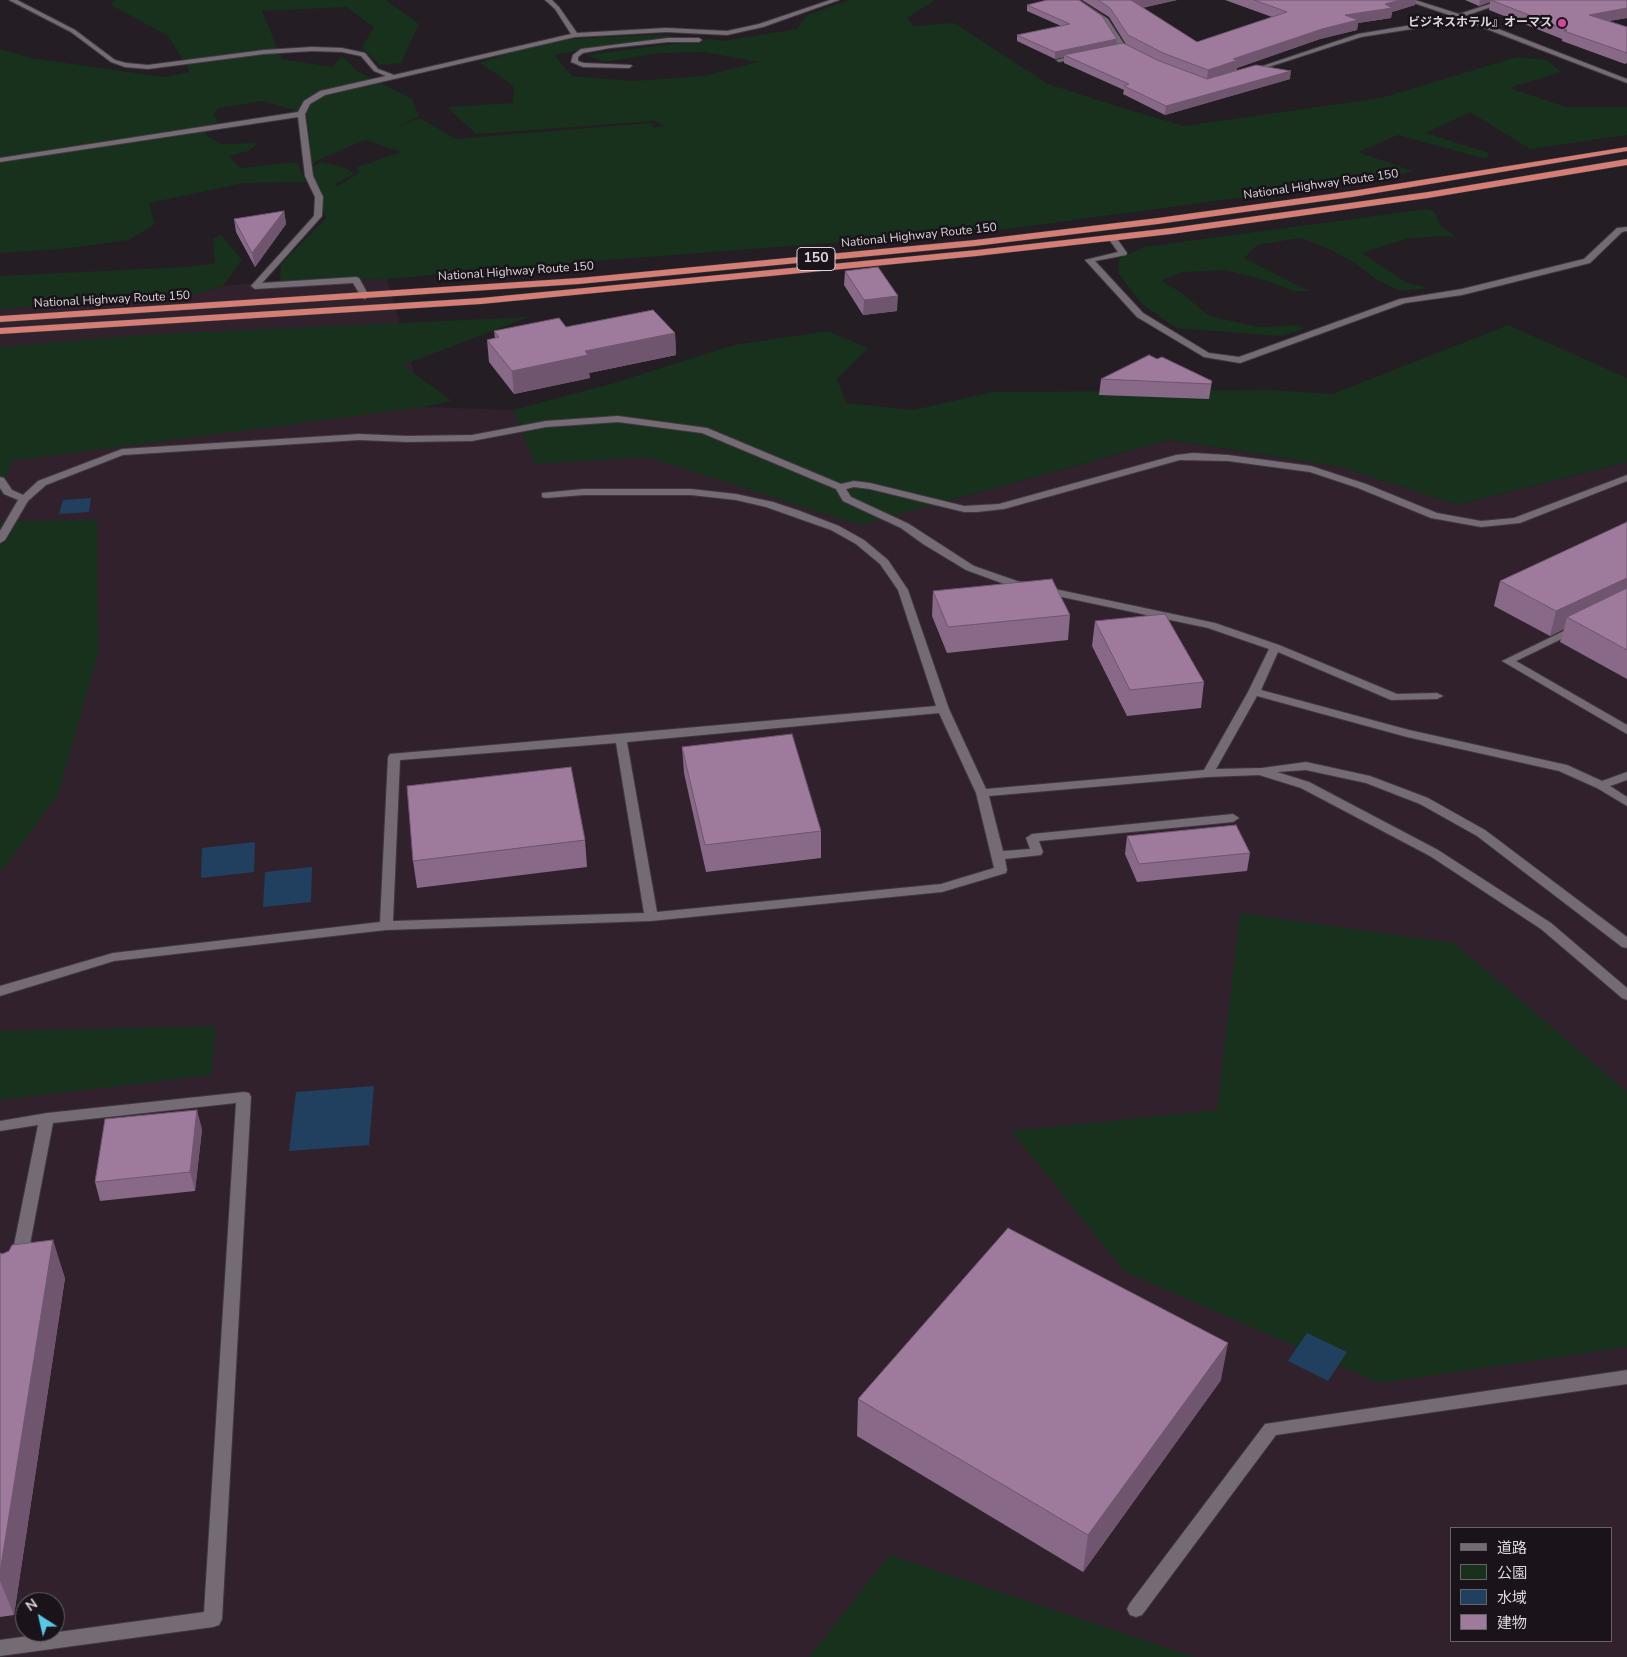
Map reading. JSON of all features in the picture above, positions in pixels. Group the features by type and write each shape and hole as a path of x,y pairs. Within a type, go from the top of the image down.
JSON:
{"highway":[{"name":"National Highway Route 150","path":"0,319 598,279 985,242 1158,221 1352,194 1627,149"},
{"name":"National Highway Route 150","path":"0,331 481,301 789,272 1112,238 1428,195 1627,162"}],"street":[{"path":"12,0 73,31 113,61 125,65 148,67 173,66 264,52 312,49 342,50 363,54 376,70 390,76"},
{"path":"548,0 562,14 575,35"},
{"path":"366,296 356,280 255,286 318,216 319,197 309,176 301,114 307,103 323,93 390,76 575,35 666,30 726,33 761,26 836,0"},
{"path":"1075,0 1106,20 1123,48"},
{"path":"1408,0 1459,16 1627,81"},
{"path":"1244,73 1360,35 1412,27 1459,16 1508,0"},
{"path":"629,66 583,65 574,62 575,56 581,51 668,40 728,37 726,33"},
{"path":"1114,49 1123,48 1145,58"},
{"path":"1059,60 1086,55"},
{"path":"0,160 301,114"},
{"path":"1112,238 1123,253 1089,260 1140,316 1207,355 1240,360 1403,301 1462,292 1587,261 1620,230 1627,228"},
{"path":"0,540 24,499 42,483 115,455 136,450 359,437 407,439 472,438 546,424 618,419 704,430 840,487 854,484 870,486 964,509 977,510 1000,507 1179,457 1193,456 1238,459 1311,469 1362,486 1435,516 1481,524 1516,521 1627,478"},
{"path":"0,480 8,492 24,499"},
{"path":"840,487 847,499 905,526 970,568 1014,584 1211,625 1275,647 1395,698 1437,696"},
{"path":"0,991 113,957 386,926 651,917 942,888 1001,870 982,794 943,708 903,590 884,562 860,542 835,528 769,504 736,497 681,492 583,492 546,495"},
{"path":"1585,624 1508,661 1627,730"},
{"path":"1208,773 1254,692 1275,647"},
{"path":"1254,692 1406,733 1563,768 1601,785 1627,802"},
{"path":"386,926 394,757 943,708"},
{"path":"621,738 651,917"},
{"path":"982,794 1306,766 1370,780 1424,801 1481,833 1627,944"},
{"path":"1260,771 1305,786 1434,853 1546,926 1627,995"},
{"path":"1601,785 1627,776"},
{"path":"998,856 1036,852 1032,838 1234,818"},
{"path":"0,1126 46,1118 244,1097 213,1619 0,1648"},
{"path":"16,1274 46,1118"},
{"path":"1136,1609 1270,1430 1627,1377"}],"shaded area":[{"path":"387,279 424,407 513,410 518,421 951,500 1169,440 1341,467 1458,505 1627,462 1627,1657 0,1657 0,309 196,294 223,286 280,280"}],"green space":[{"path":"114,0 386,0 419,24 401,63 380,65 362,47 374,27 346,7 262,11 282,59 332,67 342,56 357,71 412,99 419,116 399,126 420,118 456,139 651,123 654,128 664,126 655,121 476,134 447,107 513,103 514,86 480,63 523,48 570,39 650,35 679,36 554,55 572,76 632,81 704,76 758,62 704,52 660,53 603,62 587,55 711,39 723,41 797,29 806,16 848,0 935,0 907,18 914,26 954,23 1048,84 1184,126 1381,98 1517,57 1547,60 1561,72 1509,88 1566,107 1627,107 1627,135 1530,149 1470,112 1426,133 1489,153 1486,159 1398,135 1358,152 1413,171 1379,179 999,230 387,279 280,280 281,264 326,218 310,168 321,162 346,168 354,174 335,184 338,186 359,173 357,167 401,152 365,140 318,160 312,165 307,114 263,101 219,108 213,115 218,120 205,135 221,144 259,143 248,151 229,156 240,168 297,162 306,182 244,183 149,203 155,224 129,240 61,249 0,253 0,49 31,58 163,77 190,72 168,36 111,5"},
{"path":"1427,209 1434,211 1441,226 1456,237 1438,236 1405,239 1362,253 1407,283 1429,288 1401,291 1377,280 1355,263 1327,248 1301,238 1257,245 1244,258 1309,291 1295,291 1261,279 1225,270 1182,272 1161,281 1182,293 1209,316 1259,327 1299,325 1304,329 1280,336 1176,328 1142,304 1118,273 1119,259 1144,247"},
{"path":"221,235 242,260 223,286 196,294 0,309 0,276 185,267 215,263 213,238"},
{"path":"529,317 403,365 452,401 424,407 12,461 0,495 0,347 140,335"},
{"path":"1508,325 1627,378 1627,462 1458,505 1341,467 1169,440 860,525 647,457 535,464 513,410 614,383 734,345 828,331 868,348 837,379 846,403 914,410 992,392 1269,390 1333,394"},
{"path":"97,520 98,654 58,795 4,868 0,870 0,521"},
{"path":"1240,913 1454,943 1627,1092 1627,1347 1380,1383 1125,1272 1011,1131 1217,1110"},
{"path":"216,1026 211,1075 0,1100 0,1031"},
{"path":"890,1555 1194,1657 809,1657"}],"water":[{"path":"91,498 89,512 59,514 63,500"},
{"path":"255,842 254,872 201,878 202,848"},
{"path":"312,867 311,902 263,907 265,872"},
{"path":"374,1086 369,1145 289,1151 296,1092"},
{"path":"1307,1333 1347,1352 1328,1381 1288,1361"}],"building":[{"path":"1047,0 1079,0 1102,16 1117,39 1055,52 1017,35 1070,24 1027,5"},
{"path":"1098,0 1131,0 1197,42 1287,12 1254,0 1400,0 1385,4 1392,8 1345,15 1358,20 1322,29 1233,59 1238,60 1208,70 1163,53 1128,35 1110,8"},
{"path":"1491,0 1627,0 1627,8 1589,15 1627,27 1627,53 1564,31 1567,30"},
{"path":"1123,43 1157,60 1207,79 1256,65 1291,71 1166,106 1124,86 1129,84 1064,55"},
{"path":"284,211 252,253 234,219"},
{"path":"878,267 898,296 864,300 845,271"},
{"path":"653,310 675,333 585,351 588,355 512,371 487,340 499,337 494,331 559,318 566,327"},
{"path":"1149,355 1157,359 1162,357 1212,381 1211,384 1101,379"},
{"path":"1627,522 1627,578 1556,611 1500,581"},
{"path":"1052,579 1070,615 948,627 933,591"},
{"path":"1627,588 1627,650 1567,617"},
{"path":"1165,614 1204,682 1130,690 1095,621"},
{"path":"792,734 821,831 705,845 682,747"},
{"path":"571,767 585,840 413,861 407,786"},
{"path":"1236,825 1250,853 1139,864 1127,836"},
{"path":"197,1110 190,1172 95,1182 105,1119"},
{"path":"1008,1228 1228,1343 1088,1535 858,1399"},
{"path":"53,1240 0,1572 0,1253 9,1251 12,1245"}],"place":[{"name":"ビジネスホテル』オーマス","path":"1562,23"}]}
